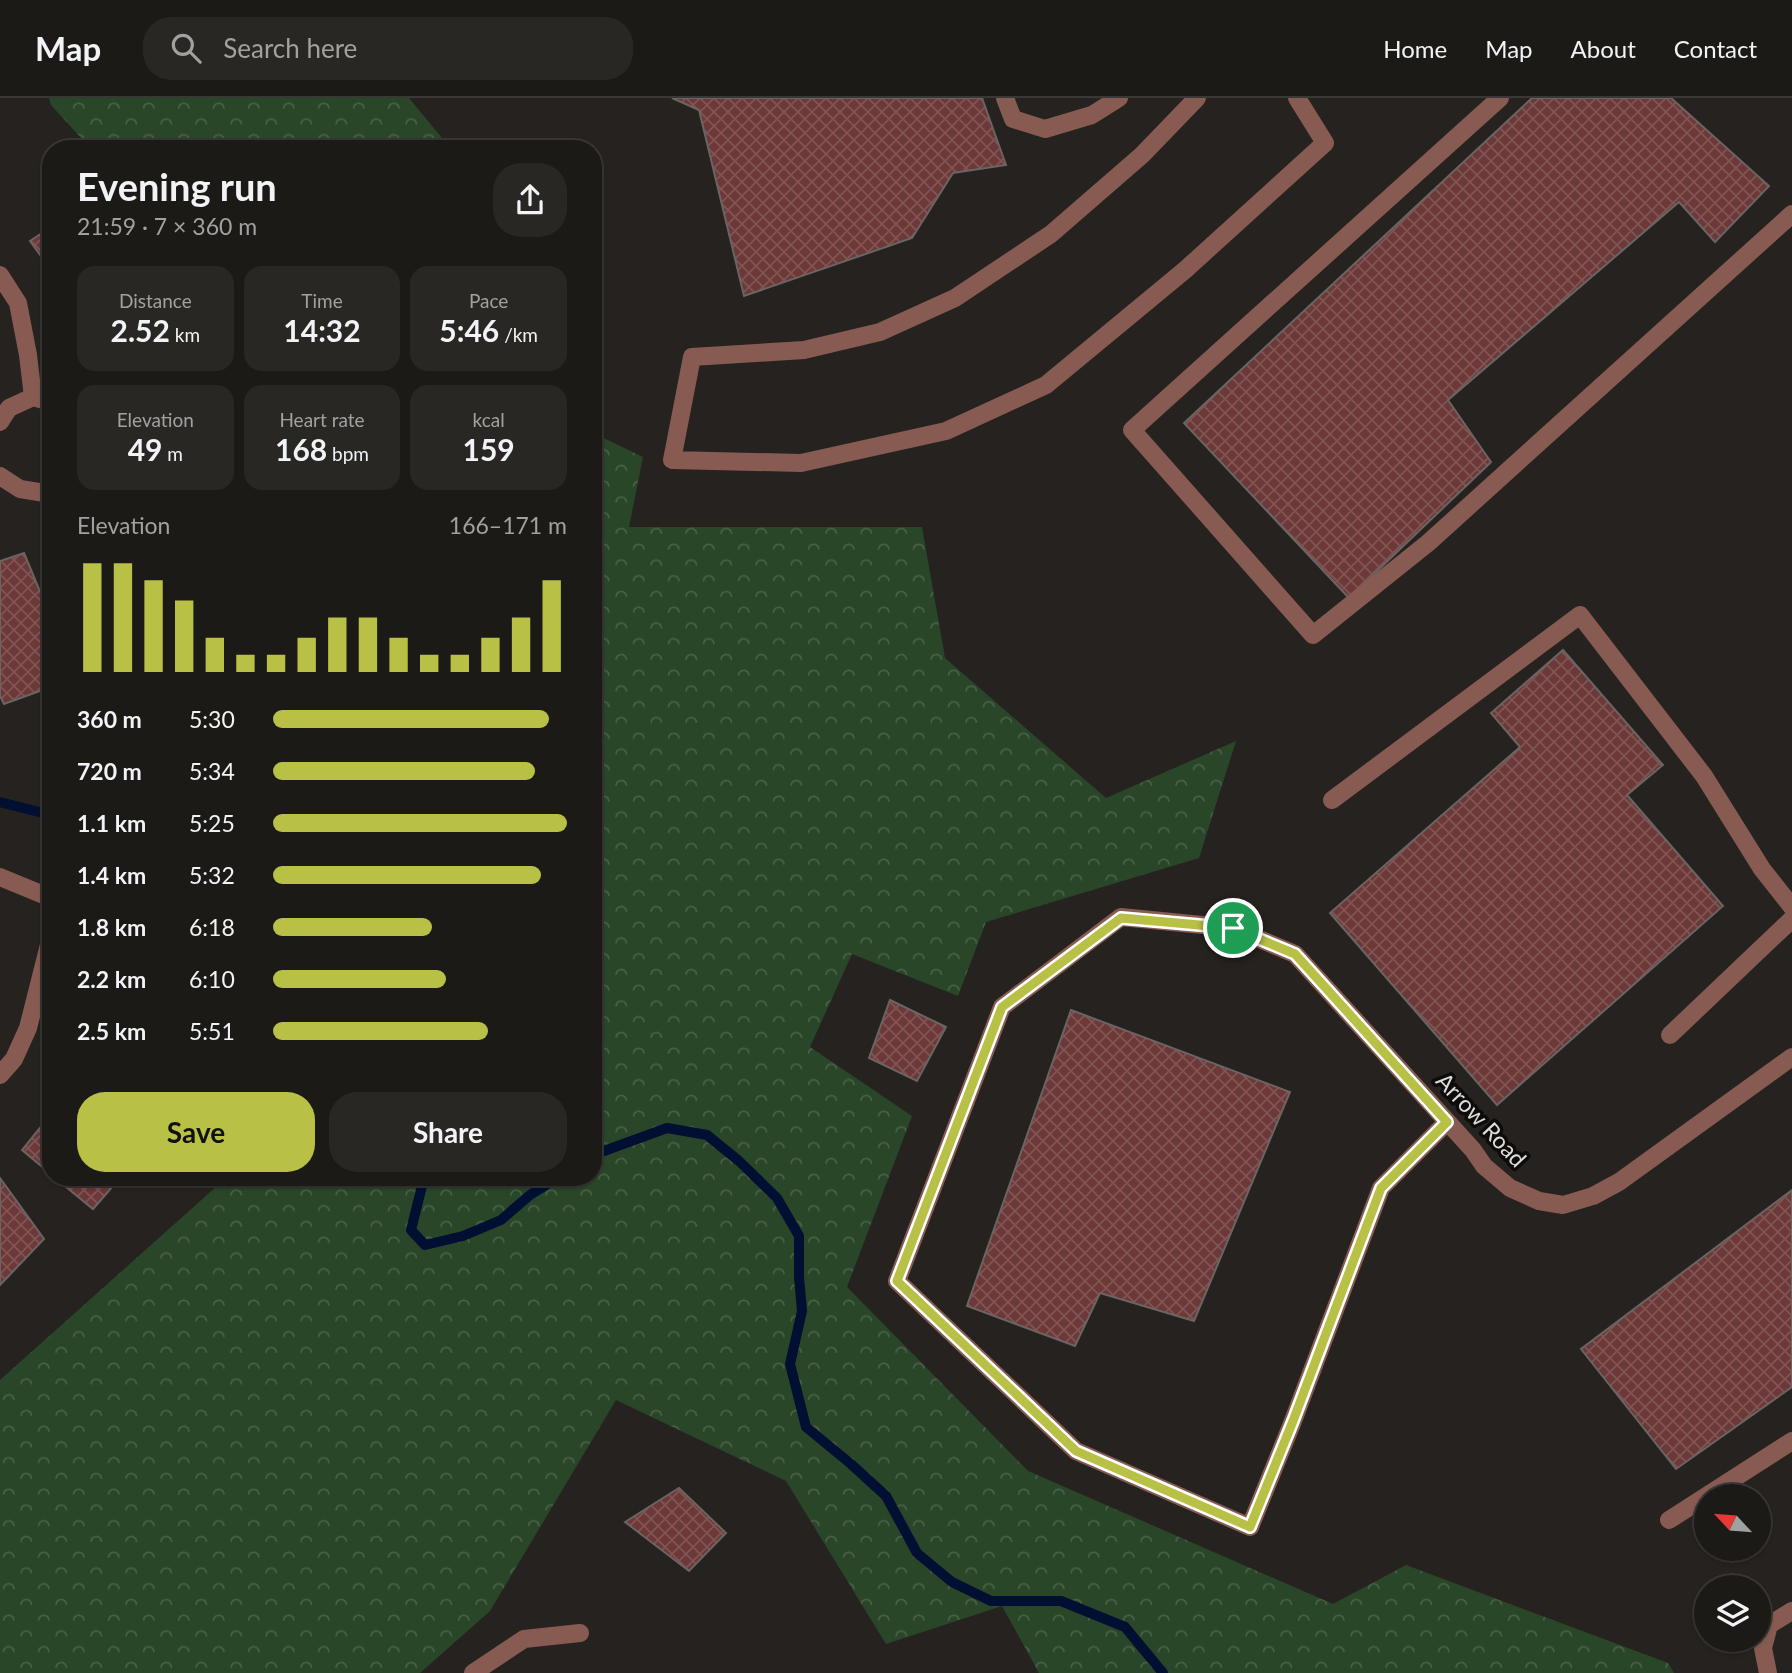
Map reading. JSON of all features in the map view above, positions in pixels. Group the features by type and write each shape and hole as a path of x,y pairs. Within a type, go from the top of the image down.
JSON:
{"street":[{"path":"1005,98 1013,119 1045,129 1092,115 1116,99"},
{"path":"1197,98 1142,155 1052,234 955,298 880,332 804,350 692,357 672,460 801,463 946,431 1046,385 1185,270 1325,143 1297,98"},
{"path":"1500,98 1132,430 1312,635 1428,543 1792,214"},
{"path":"0,275 18,303 33,397"},
{"path":"0,422 9,408 33,397 42,400"},
{"path":"0,476 20,489 42,493"},
{"path":"1332,800 1580,615 1704,776 1762,869 1792,907"},
{"path":"0,877 42,894"},
{"name":"Arrow Road","path":"1447,1122 1381,1188 1250,1527 1076,1451 897,1281 1002,1007 1121,918 1233,928 1295,954 1473,1150 1484,1166 1510,1188 1539,1201 1563,1205 1593,1196 1619,1182 1792,1057"},
{"path":"1670,1035 1792,919"},
{"path":"0,1075 14,1059 28,1028 42,973"},
{"path":"1669,1520 1792,1441"},
{"path":"1768,1673 1763,1648 1769,1625 1792,1611"},
{"path":"473,1673 524,1639 580,1633"}],"green space":[{"path":"49,98 409,98 444,140 83,140 51,105"},
{"path":"602,437 643,457 629,527 922,527 945,658 1106,798 1236,741 1199,858 986,922 958,996 852,954 810,1047 912,1116 847,1287 1028,1471 1333,1604 1406,1565 1668,1663 1674,1673 1039,1673 1002,1606 886,1644 786,1481 616,1400 490,1611 420,1673 0,1673 0,1380 217,1186 602,1186"}],"building":[{"path":"672,98 982,98 1006,165 953,173 912,238 744,296 699,110"},
{"path":"1532,98 1671,98 1769,186 1715,242 1679,202 1448,400 1491,462 1349,598 1184,423"},
{"path":"42,233 42,258 30,241"},
{"path":"24,553 42,596 42,690 4,704 0,696 0,561"},
{"path":"1563,650 1663,765 1627,795 1723,906 1497,1105 1330,913 1520,747 1491,713"},
{"path":"890,1000 946,1027 917,1081 869,1058"},
{"path":"1071,1010 1290,1092 1194,1321 1100,1293 1075,1346 967,1306"},
{"path":"42,1125 42,1167 22,1150"},
{"path":"0,1178 44,1239 0,1285"},
{"path":"65,1186 113,1186 93,1209"},
{"path":"1792,1190 1792,1387 1676,1469 1581,1349"},
{"path":"679,1488 726,1533 689,1571 625,1522"}],"waterway":[{"path":"0,802 42,813"},
{"path":"602,1152 667,1128 707,1135 739,1161 777,1198 799,1236 802,1311 790,1364 806,1427 886,1496 917,1553 952,1582 991,1601 1061,1601 1125,1627 1163,1673"},
{"path":"422,1186 411,1230 425,1245 463,1236 501,1220 544,1186"}],"route":[{"path":"1121,918 1233,928 1295,954 1447,1122 1381,1188 1250,1527 1076,1451 897,1281 1002,1007 1121,918"}]}
